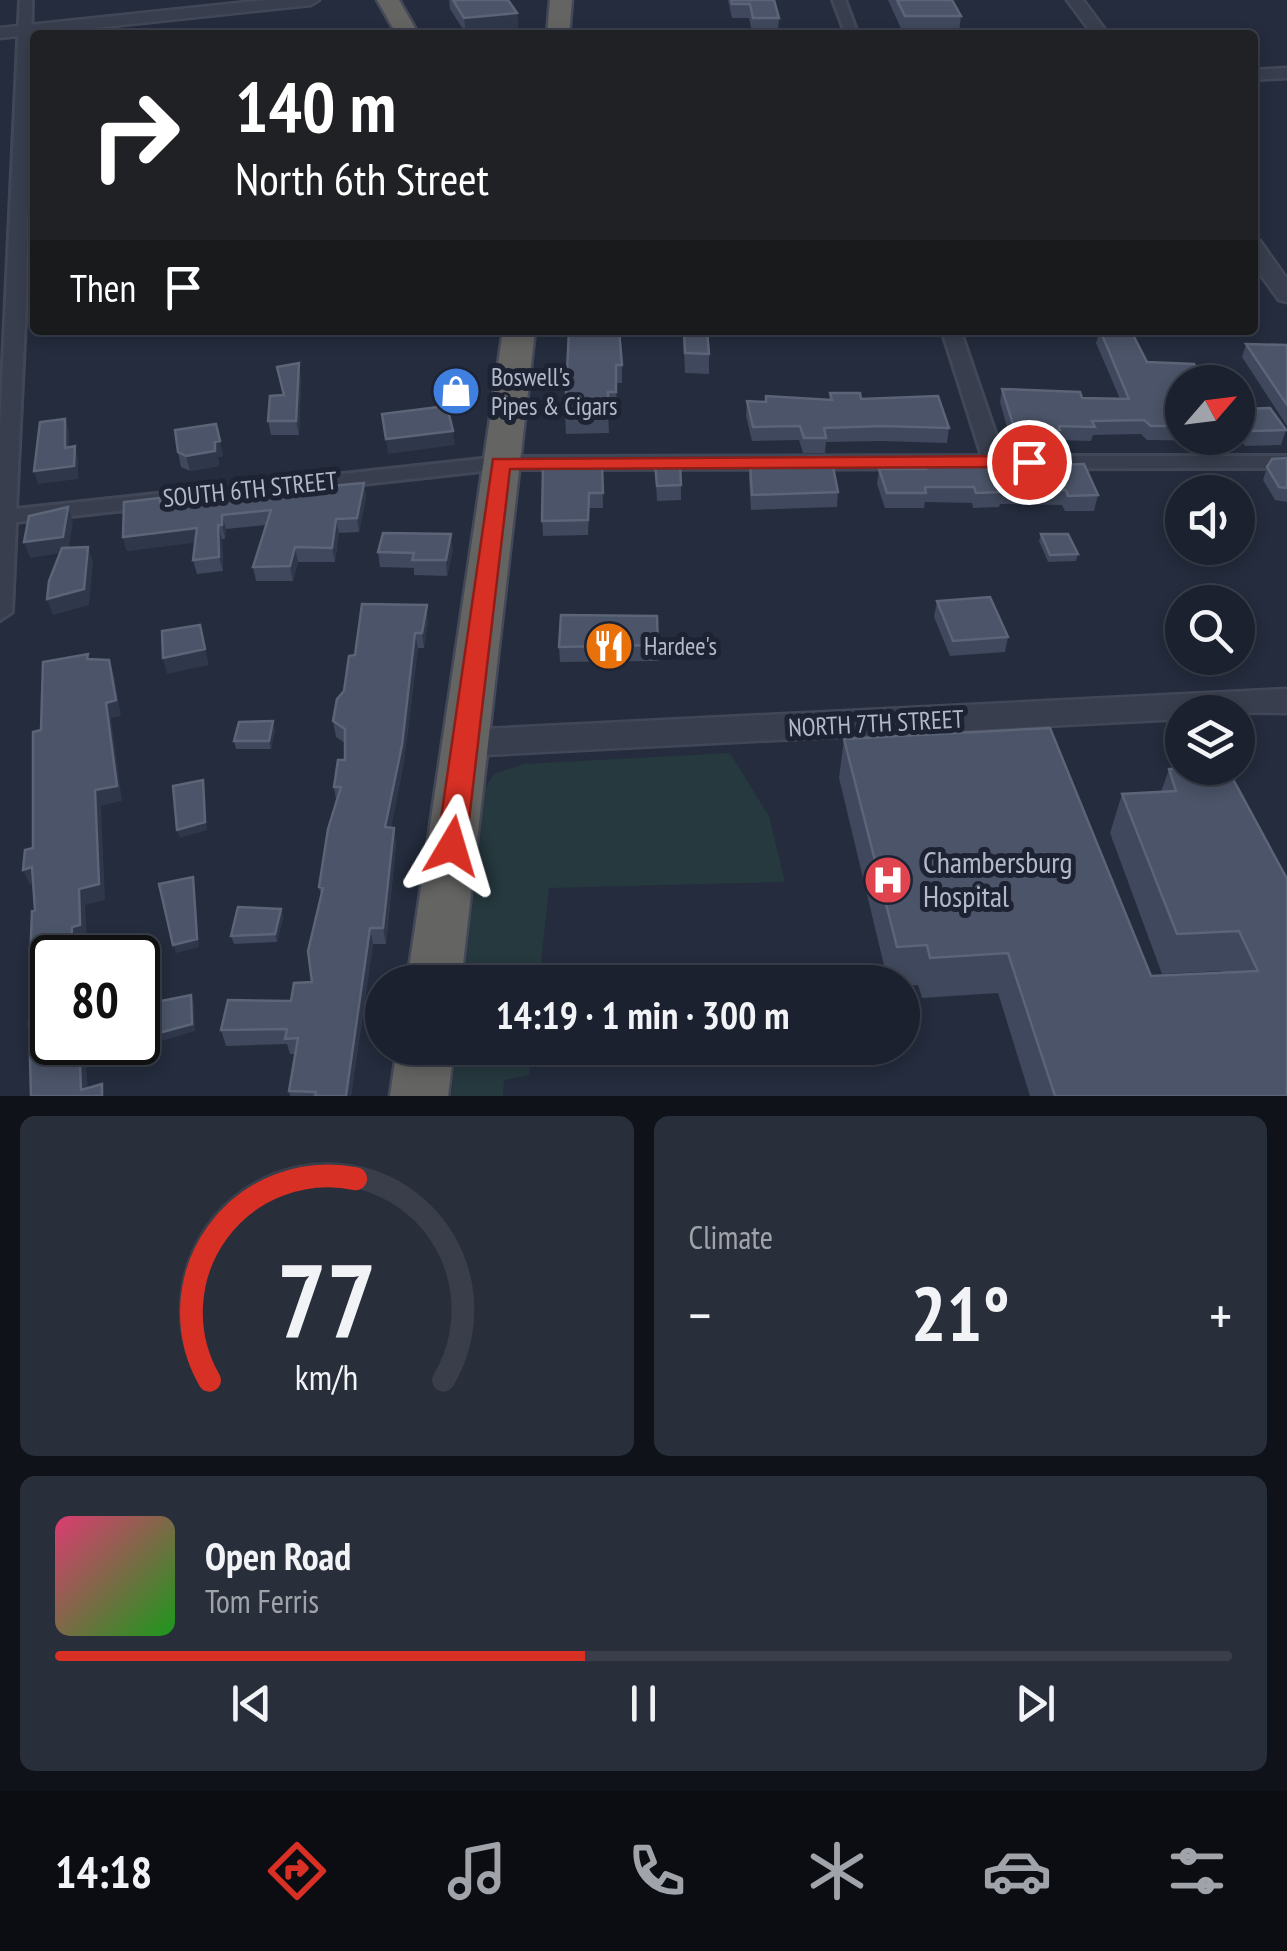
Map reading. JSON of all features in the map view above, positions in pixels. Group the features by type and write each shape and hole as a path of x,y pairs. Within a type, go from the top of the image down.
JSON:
{"highway":[{"path":"388,0 405,30"},
{"path":"558,30 561,0"},
{"path":"436,965 518,335"},
{"path":"419,1096 424,1065"}],"street":[{"path":"0,612 17,296 26,0"},
{"path":"35,30 311,0"},
{"path":"840,0 850,30"},
{"path":"1075,0 1097,30"},
{"path":"0,34 30,31"},
{"path":"1258,75 1287,73"},
{"path":"1258,254 1287,295"},
{"path":"953,335 995,463"},
{"name":"SOUTH 6TH STREET","path":"3,516 500,463 1287,462"},
{"name":"NORTH 7TH STREET","path":"465,743 1287,702"}],"green space":[{"path":"730,753 769,816 785,882 549,888 541,965 466,965 485,788 494,774 523,764"},
{"path":"455,1065 530,1065 529,1075 504,1080 503,1096 451,1096"}],"building":[{"path":"453,0 508,0 517,13 464,18"},
{"path":"731,0 774,0 779,18 753,18 750,4 732,4"},
{"path":"897,0 952,0 961,16 905,16"},
{"path":"569,335 619,335 622,365 616,365 616,392 608,392 608,415 565,415"},
{"path":"684,335 707,335 709,354 685,353"},
{"path":"1102,335 1133,335 1147,362 1195,365 1165,365 1165,426 1151,426 1144,420 1092,421 1095,427 1059,426 1060,430 1024,428 1013,424 1002,389 1080,392 1082,398 1129,399"},
{"path":"1246,344 1287,345 1287,405"},
{"path":"299,363 296,421 268,421 270,396 284,395 277,367"},
{"path":"830,393 860,393 861,399 938,396 949,428 824,428 826,438 804,438 800,426 753,427 747,401 766,402 766,396 832,400"},
{"path":"447,406 453,431 386,439 382,414"},
{"path":"1255,408 1270,408 1286,430 1255,431"},
{"path":"65,419 65,448 75,446 74,466 34,471 40,422"},
{"path":"216,424 220,441 215,442 215,451 186,456 178,452 175,430"},
{"path":"810,457 831,457 838,492 752,495 750,463 812,464"},
{"path":"1287,458 1287,488 1279,487 1267,467 1272,459"},
{"path":"655,463 680,464 681,485 657,486"},
{"path":"925,464 1084,464 1098,495 1068,496 1066,490 1001,488 1002,492 976,493 974,487 925,487 926,493 887,493 879,469 926,469"},
{"path":"602,466 603,493 589,493 588,520 542,521 543,467"},
{"path":"364,483 357,518 336,519 332,548 295,547 290,566 253,567 271,510 222,515 222,525 218,525 219,557 193,560 197,528 123,537 124,502"},
{"path":"68,507 63,537 24,542 29,516"},
{"path":"383,533 451,534 446,560 412,560 414,553 378,552"},
{"path":"1041,534 1068,534 1078,554 1050,555"},
{"path":"88,547 84,589 47,599 49,581 62,548"},
{"path":"990,597 1008,637 953,641 937,601"},
{"path":"362,604 427,605 422,633 415,633 402,745 385,827 394,828 383,928 370,928 346,1096 315,1096 316,1092 289,1091 298,1038 285,1039 287,1029 221,1030 228,1000 291,1001 294,983 312,982 308,951 323,888 319,887 328,829 341,787 334,787 338,760 345,760 345,729 333,721 337,699 344,691 349,656 355,655"},
{"path":"561,615 657,616 658,645 559,647"},
{"path":"200,625 205,649 163,658 162,631"},
{"path":"88,654 87,659 109,660 116,700 106,703 117,786 95,790 99,884 79,889 80,925 72,927 72,935 31,935 35,910 32,867 23,870 25,850 33,848 33,732 41,730 43,662"},
{"path":"273,721 269,741 234,741 239,722"},
{"path":"1050,728 1151,976 1258,971 1239,931 1177,934 1122,794 1176,791 1174,785 1236,785 1287,879 1287,1096 1055,1096 1008,953 930,958 927,945 897,947 844,739"},
{"path":"203,780 205,822 177,830 173,786"},
{"path":"193,877 197,939 173,945 159,884"},
{"path":"238,907 281,909 275,934 231,936"},
{"path":"191,995 192,1024 160,1033 160,1001"},
{"path":"30,1065 80,1065 81,1090 102,1084 102,1096 31,1096"}],"place":[{"name":"Boswell's Pipes & Cigars","path":"456,391"},
{"name":"Hardee's","path":"609,646"},
{"name":"Chambersburg Hospital","path":"888,880"}],"route":[{"path":"452,846 500,463 1029,462"}]}
